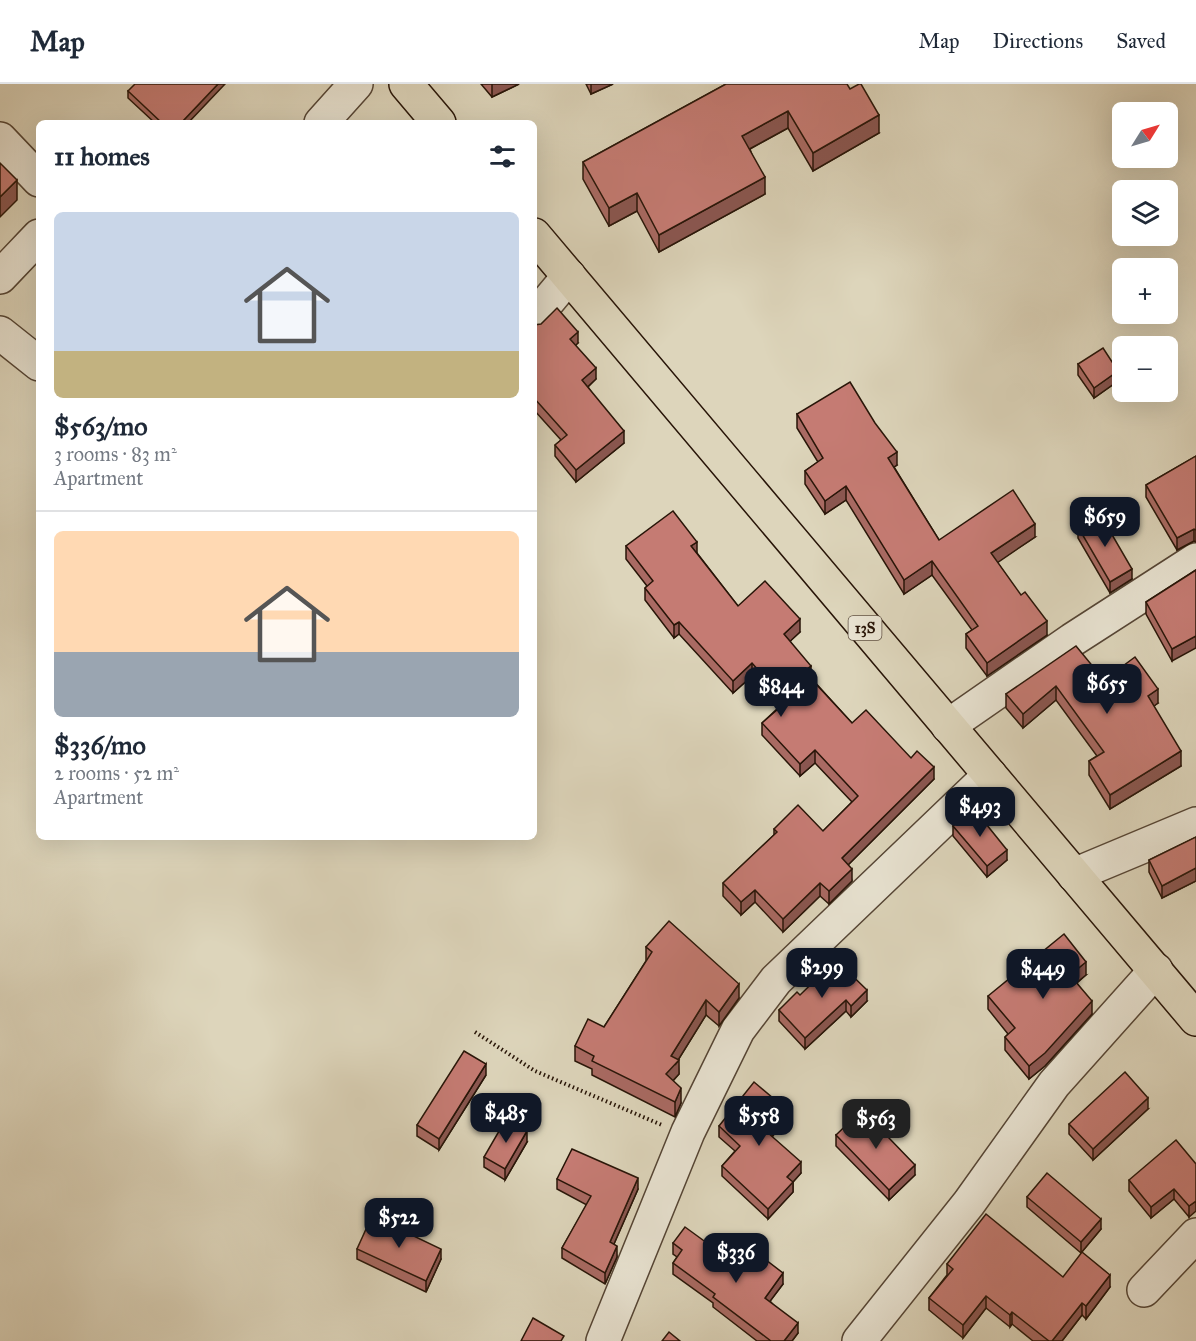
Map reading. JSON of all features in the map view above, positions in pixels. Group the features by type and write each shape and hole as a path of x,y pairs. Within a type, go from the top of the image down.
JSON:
{"highway":[{"path":"406,84 436,120"},
{"name":"13S","path":"537,239 1196,1019"}],"street":[{"path":"324,120 356,84"},
{"path":"0,139 36,177"},
{"path":"0,277 36,239"},
{"path":"537,314 569,276"},
{"path":"0,333 36,362"},
{"path":"948,726 1072,640 1196,560"},
{"path":"603,1341 687,1136 738,1030 776,980 990,775"},
{"path":"1074,876 1196,824"},
{"path":"859,1341 969,1203 1054,1084 1156,970"},
{"path":"1143,1290 1196,1235"}],"path":[{"path":"475,1032 535,1071 687,1136"}],"building":[{"path":"135,84 218,84 184,120 159,120 128,91"},
{"path":"726,84 847,84 850,89 861,84 879,115 813,153 788,111 742,136 765,177 659,235 637,193 609,208 583,162"},
{"path":"0,163 17,180 0,197"},
{"path":"557,308 578,332 570,339 596,368 582,380 624,431 576,470 555,445 567,435 537,401 537,325 541,324"},
{"path":"1103,348 1112,362 1112,375 1094,388 1078,364"},
{"path":"850,382 875,423 897,452 888,458 939,540 1013,490 1035,524 991,553 1021,595 1025,592 1047,621 987,663 966,634 978,626 932,561 904,580 846,486 825,501 805,471 823,458 797,414"},
{"path":"1196,456 1196,530 1177,538 1146,485"},
{"path":"673,511 697,542 691,546 738,606 765,581 800,619 784,634 811,666 804,671 852,723 866,710 911,758 917,751 934,767 842,858 852,869 829,891 820,883 783,919 755,890 741,902 723,883 777,832 774,829 798,805 823,831 858,796 815,750 800,764 762,723 786,702 752,663 733,681 679,622 674,625 645,588 653,581 626,546"},
{"path":"1100,514 1132,569 1110,582 1078,527"},
{"path":"1196,570 1196,636 1172,649 1146,602"},
{"path":"1076,646 1104,680 1135,657 1158,689 1148,696 1181,751 1110,795 1089,761 1104,752 1056,686 1023,714 1006,694"},
{"path":"974,809 1007,850 987,866 953,826"},
{"path":"1196,837 1196,868 1162,886 1149,860"},
{"path":"669,921 739,984 719,1012 706,1000 671,1056 679,1060 666,1074 681,1088 675,1102 592,1061 594,1056 575,1046 588,1019 604,1027 652,952 646,947"},
{"path":"1064,934 1086,962 1070,975 1092,1001 1045,1053 1029,1066 1005,1037 1015,1028 988,996"},
{"path":"836,960 867,990 851,1006 846,1000 805,1038 779,1010 797,992 800,995"},
{"path":"464,1051 486,1064 439,1139 417,1125"},
{"path":"1125,1072 1148,1098 1093,1149 1069,1124"},
{"path":"754,1082 786,1109 767,1132 801,1162 787,1177 793,1182 768,1209 722,1166 740,1146 719,1126"},
{"path":"862,1110 915,1165 889,1190 836,1135"},
{"path":"506,1119 527,1131 505,1169 484,1157"},
{"path":"1176,1140 1196,1164 1196,1201 1189,1206 1174,1189 1151,1207 1129,1180"},
{"path":"572,1149 638,1178 610,1242 617,1246 605,1273 562,1248 591,1196 557,1179"},
{"path":"1047,1173 1101,1219 1081,1242 1027,1197"},
{"path":"986,1214 1063,1277 1082,1252 1110,1275 1086,1306 1082,1303 1052,1341 1012,1312 1010,1315 986,1296 963,1325 929,1298 953,1269 947,1264"},
{"path":"372,1216 441,1249 426,1281 357,1249"},
{"path":"685,1227 740,1267 753,1250 783,1273 765,1298 798,1323 784,1341 771,1341 713,1297 715,1294 673,1263 682,1250 673,1243"},
{"path":"533,1318 564,1336 561,1341 521,1341"},
{"path":"669,1332 680,1341 662,1341"}]}
